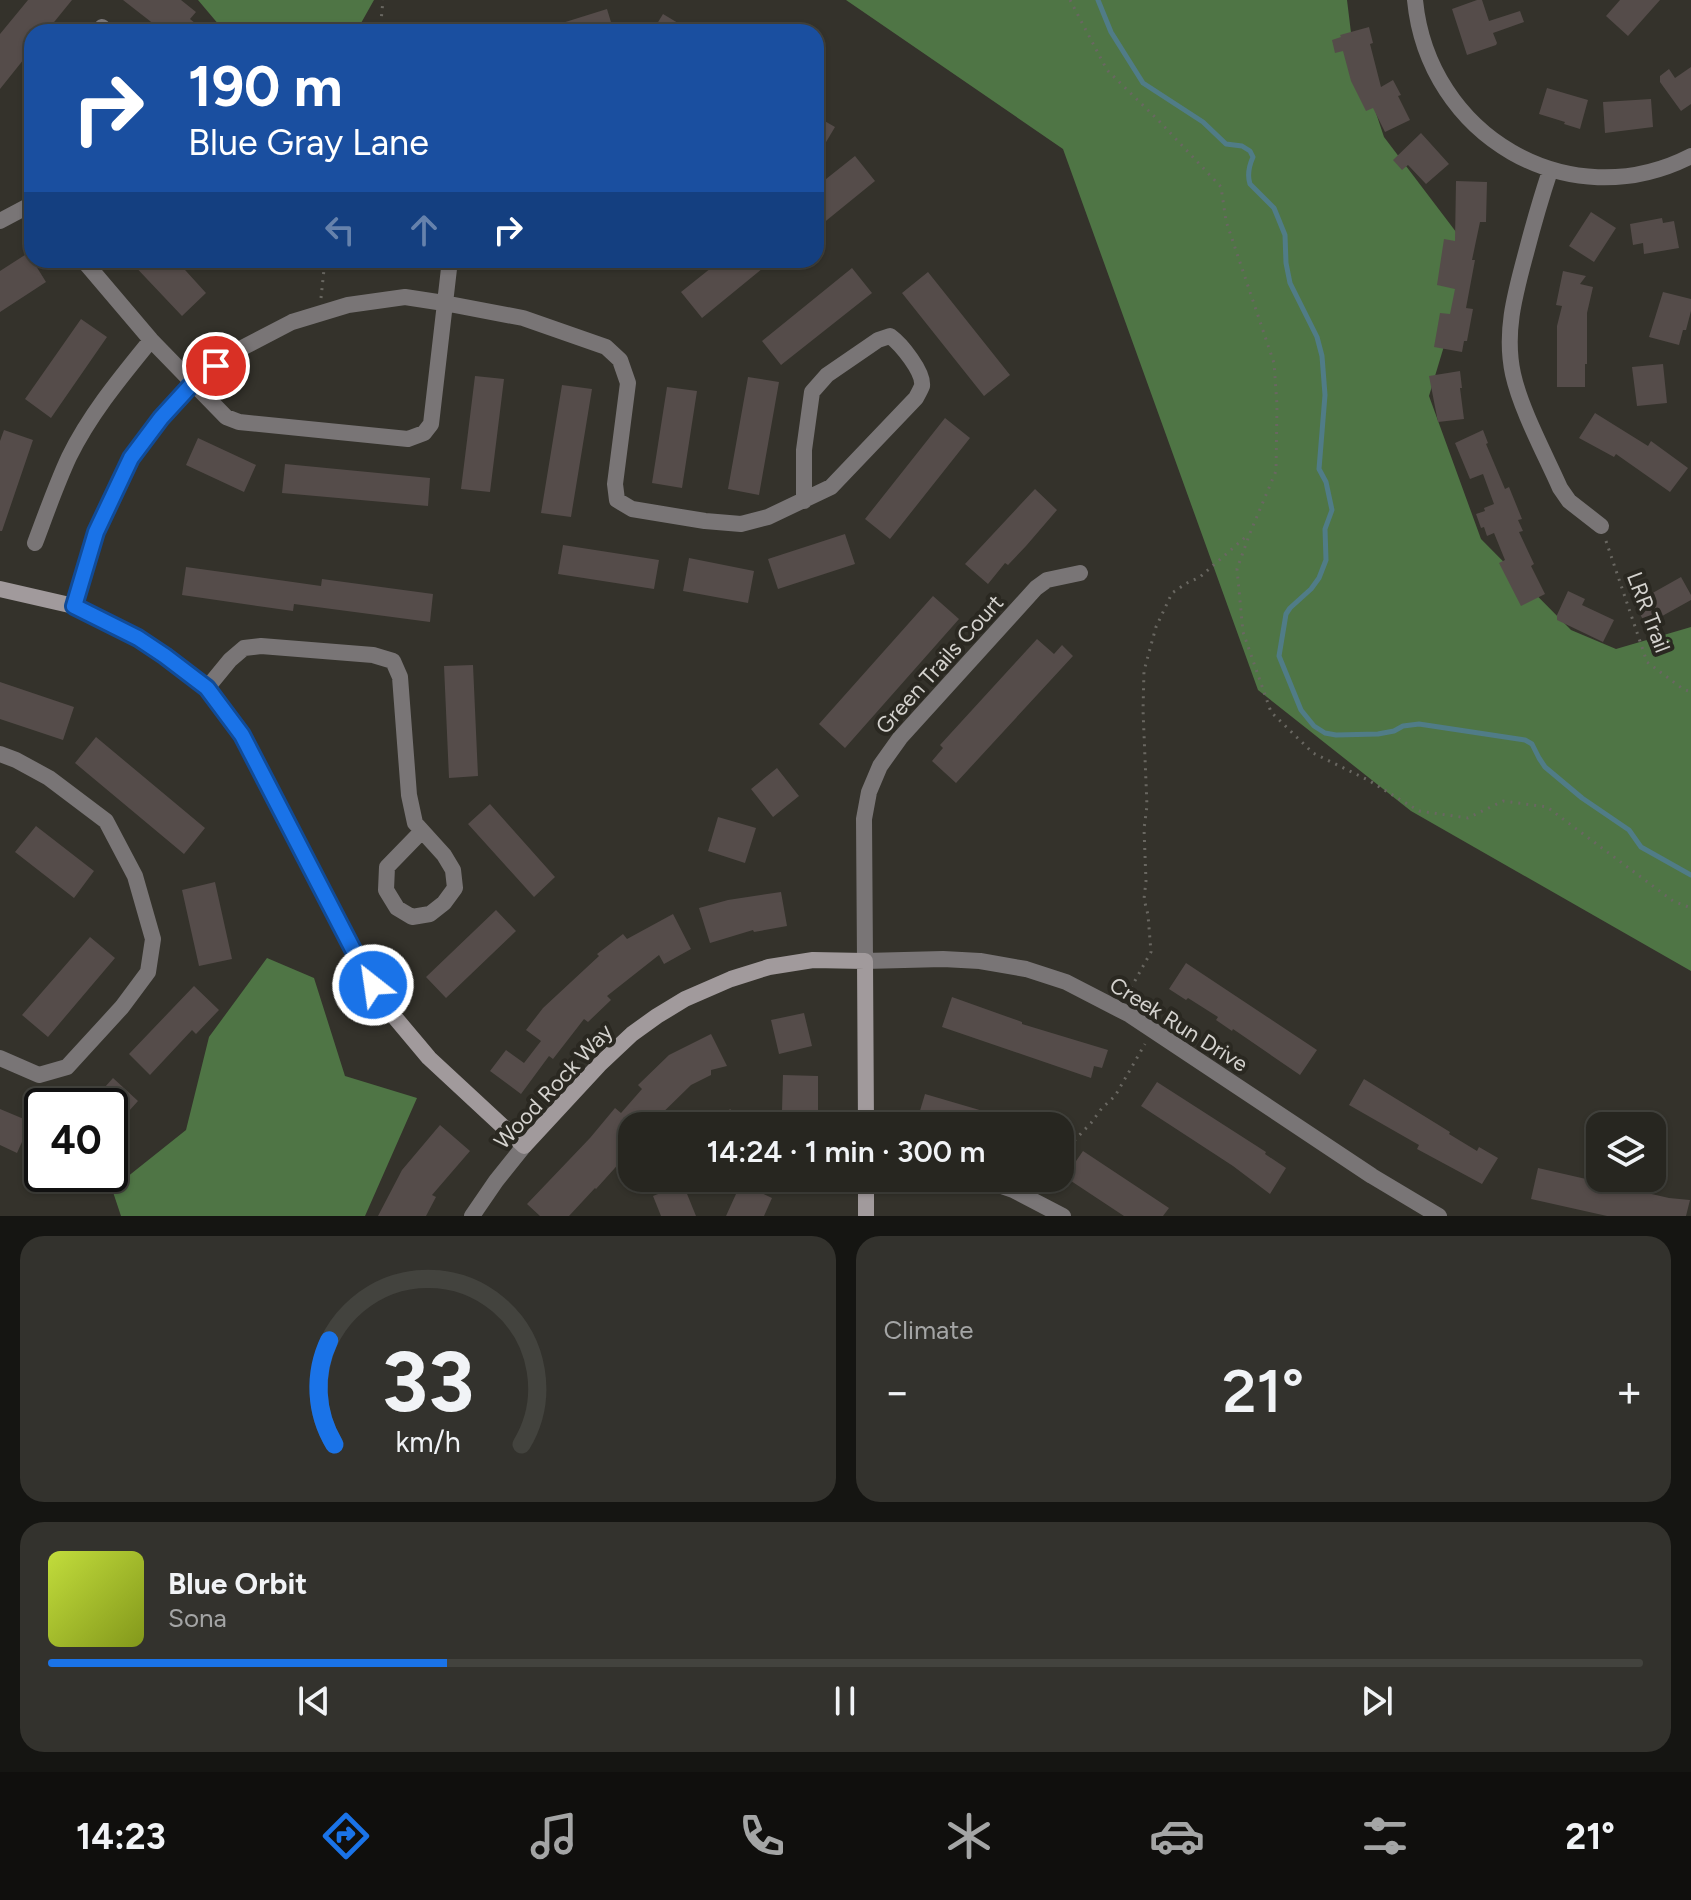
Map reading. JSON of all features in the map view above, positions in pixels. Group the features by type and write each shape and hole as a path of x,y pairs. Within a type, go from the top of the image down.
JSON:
{"street":[{"path":"1415,0 1421,35 1440,80 1453,100 1482,131 1508,151 1550,171 1599,177 1654,171 1691,156"},
{"path":"1550,171 1512,303 1510,360 1521,399 1560,488 1569,501 1601,526"},
{"path":"0,221 24,208"},
{"path":"90,268 151,340 226,417 239,422 408,439 424,433 431,424 449,268"},
{"path":"74,606 96,532 131,458 161,418 193,383 240,349 292,322 348,305 405,297 444,303 523,318 606,347 620,360 628,383 615,484 617,500 632,509 673,517 741,524 768,517 804,501 831,487 916,398 922,388 921,375 898,342 890,336 878,340 827,375 812,392 804,450 804,501"},
{"path":"35,543 70,455 96,411 151,340"},
{"name":"Green Trails Court","path":"865,961 864,819 869,792 880,766 900,738 1036,588 1047,580 1080,573"},
{"path":"0,589 74,606 138,638 207,688 242,735 360,963 387,1008 429,1058 524,1146"},
{"path":"207,688 244,648 261,646 373,655 393,661 400,677 409,795 415,823 422,831 448,862 453,870 455,888 444,903 430,914 412,917 397,908 386,890 387,867 422,831"},
{"path":"0,754 49,778 106,821 135,876 153,939 148,972 122,1007 67,1067 39,1075 0,1058"},
{"name":"Wood Rock Way","path":"472,1216 524,1146 599,1065 657,1016 685,999 769,967 813,960 865,961"},
{"path":"865,961 866,1112"},
{"name":"Creek Run Drive","path":"865,961 980,961 1026,969 1066,982 1119,1009 1372,1176 1439,1216"},
{"path":"866,1192 866,1216"},
{"path":"1017,1192 1063,1216"}],"path":[{"path":"381,24 383,0"},
{"path":"1070,0 1107,70 1221,187 1226,221 1274,363 1276,471 1237,569 1243,632 1271,712 1313,753 1368,780 1419,811 1468,818 1503,801 1547,807 1673,901 1691,908"},
{"path":"319,314 324,268"},
{"name":"LRR Trail","path":"1601,526 1647,662 1691,692"},
{"path":"1119,1009 1151,952 1144,899 1147,806 1143,710 1144,671 1151,645 1172,593 1200,577 1250,533"},
{"path":"1074,1141 1115,1096 1154,1031"}],"green space":[{"path":"198,0 374,0 360,24 218,24"},
{"path":"846,0 1347,0 1352,41 1384,137 1472,253 1429,396 1481,539 1571,630 1616,649 1691,627 1691,971 1411,811 1258,690 1063,149"},
{"path":"267,958 314,978 345,1076 417,1098 365,1216 121,1216 113,1192 128,1192 128,1176 186,1130 209,1037"}],"building":[{"path":"28,0 72,0 52,24 24,24 24,59 0,89 0,34"},
{"path":"123,0 181,0 196,12 190,19 196,24 154,24"},
{"path":"1482,0 1489,21 1520,11 1524,22 1493,33 1496,45 1467,55 1452,9"},
{"path":"1620,0 1660,0 1628,36 1606,16"},
{"path":"607,9 612,24 559,24"},
{"path":"663,14 680,24 657,24"},
{"path":"1369,27 1381,87 1393,80 1410,120 1385,132 1373,108 1366,111 1351,81 1343,51 1335,53 1332,40"},
{"path":"1691,67 1691,104 1681,111 1660,82 1660,76 1669,69 1675,78"},
{"path":"1547,88 1588,100 1580,129 1539,114"},
{"path":"1651,99 1653,127 1605,133 1603,102"},
{"path":"824,121 835,127 824,146"},
{"path":"1421,133 1449,164 1426,184 1408,165 1402,170 1393,160"},
{"path":"855,156 875,181 824,222 824,181"},
{"path":"1456,181 1487,182 1486,222 1480,222 1472,260 1475,260 1466,308 1473,309 1462,352 1434,347 1440,313 1450,314 1455,289 1437,285 1444,239 1455,241"},
{"path":"1591,212 1616,228 1594,262 1569,246"},
{"path":"1662,218 1663,223 1674,221 1679,248 1644,254 1643,243 1633,245 1630,224"},
{"path":"24,256 24,268 37,268 46,282 0,312 0,271"},
{"path":"137,268 183,268 206,293 182,316"},
{"path":"711,268 763,268 702,318 681,292"},
{"path":"852,268 872,293 781,365 762,341"},
{"path":"1563,271 1586,276 1580,284 1593,287 1587,313 1585,387 1557,387 1557,326 1562,306 1556,305"},
{"path":"928,272 1010,375 984,396 902,293"},
{"path":"1663,292 1691,299 1691,311 1679,345 1649,337"},
{"path":"81,319 107,337 51,418 25,399"},
{"path":"1663,364 1667,403 1637,406 1632,367"},
{"path":"1460,371 1464,419 1438,422 1429,376"},
{"path":"475,376 504,379 490,492 461,489"},
{"path":"748,377 779,382 759,495 728,489"},
{"path":"562,385 592,389 571,517 541,513"},
{"path":"667,387 697,391 682,488 652,483"},
{"path":"1595,413 1648,446 1651,441 1688,468 1670,492 1616,454 1614,457 1579,438"},
{"path":"945,418 970,438 890,539 865,519"},
{"path":"4,430 33,440 0,531 0,441"},
{"path":"1483,430 1505,489 1509,487 1522,519 1518,520 1523,531 1519,532 1545,594 1521,606 1499,563 1505,560 1494,533 1487,536 1476,514 1494,504 1483,474 1470,479 1455,443"},
{"path":"198,438 256,465 244,492 186,465"},
{"path":"285,464 430,478 428,506 282,493"},
{"path":"1035,489 1057,510 988,584 965,564"},
{"path":"845,534 855,564 778,589 768,559"},
{"path":"563,545 659,560 654,589 558,574"},
{"path":"689,558 754,571 748,603 683,591"},
{"path":"186,567 321,586 322,579 433,594 430,622 294,604 293,611 182,595"},
{"path":"1681,577 1691,600 1646,625 1631,598 1646,590 1649,595"},
{"path":"1568,591 1585,599 1582,605 1614,620 1603,642 1557,620"},
{"path":"933,596 959,619 845,748 819,724"},
{"path":"1037,639 1054,654 1062,645 1073,656 956,783 932,761 943,748 940,745"},
{"path":"473,665 478,776 449,778 444,666"},
{"path":"0,682 74,707 63,740 0,719"},
{"path":"96,737 205,828 184,854 75,763"},
{"path":"777,768 799,796 773,817 751,789"},
{"path":"490,804 555,877 534,897 468,824"},
{"path":"718,817 756,828 745,863 708,851"},
{"path":"36,826 94,871 74,898 15,852"},
{"path":"215,882 232,959 199,966 182,890"},
{"path":"781,892 787,926 753,930 710,943 699,908"},
{"path":"496,910 516,931 446,998 426,977"},
{"path":"673,914 691,949 664,964 659,955 607,996 611,1000 588,1022 584,1019 553,1059 549,1056 521,1094 490,1071 506,1050 524,1063 541,1041 526,1030 543,1008 599,956 597,954 623,934 627,939"},
{"path":"90,937 115,958 48,1037 22,1015"},
{"path":"1186,963 1317,1050 1300,1075 1216,1020 1218,1017 1169,989"},
{"path":"194,986 219,1010 196,1034 192,1030 150,1075 129,1054"},
{"path":"952,997 1022,1024 1108,1050 1102,1068 1094,1066 1091,1078 942,1027"},
{"path":"804,1013 812,1046 779,1054 771,1020"},
{"path":"711,1034 727,1066 711,1070 711,1075 691,1085 663,1112 622,1112 642,1089 638,1085 669,1055"},
{"path":"783,1075 818,1076 818,1112 782,1111"},
{"path":"113,1078 124,1088 104,1088"},
{"path":"1364,1079 1477,1151 1479,1147 1498,1158 1482,1184 1417,1149 1419,1145 1349,1105"},
{"path":"1157,1082 1286,1168 1270,1194 1141,1106"},
{"path":"128,1092 138,1101 128,1112"},
{"path":"925,1094 987,1112 920,1112"},
{"path":"615,1108 620,1112 618,1165 569,1216 540,1216 527,1204"},
{"path":"0,1109 24,1119 24,1138 17,1153 0,1145"},
{"path":"440,1125 470,1151 432,1195 436,1197 426,1216 378,1216 402,1170"},
{"path":"1083,1151 1169,1208 1163,1216 1124,1216 1074,1183 1074,1164"},
{"path":"1538,1168 1586,1179 1586,1192 1643,1192 1690,1200 1686,1216 1607,1216 1531,1199"},
{"path":"663,1192 686,1192 696,1216 661,1216 653,1196"},
{"path":"737,1192 760,1192 772,1198 764,1216 726,1216"}],"waterway":[{"path":"1098,0 1111,32 1143,83 1203,122 1226,144 1242,146 1250,151 1253,157 1249,170 1250,184 1274,208 1285,235 1290,283 1317,337 1325,395 1319,469 1326,482 1332,510 1325,529 1326,560 1311,589 1286,614 1279,656 1301,710 1314,726 1336,735 1378,734 1419,724 1525,740 1532,744 1545,767 1582,798 1629,830 1641,847 1691,875"}],"route":[{"path":"216,366 193,383 131,458 96,532 74,606 138,638 207,688 242,735 373,985"}]}
